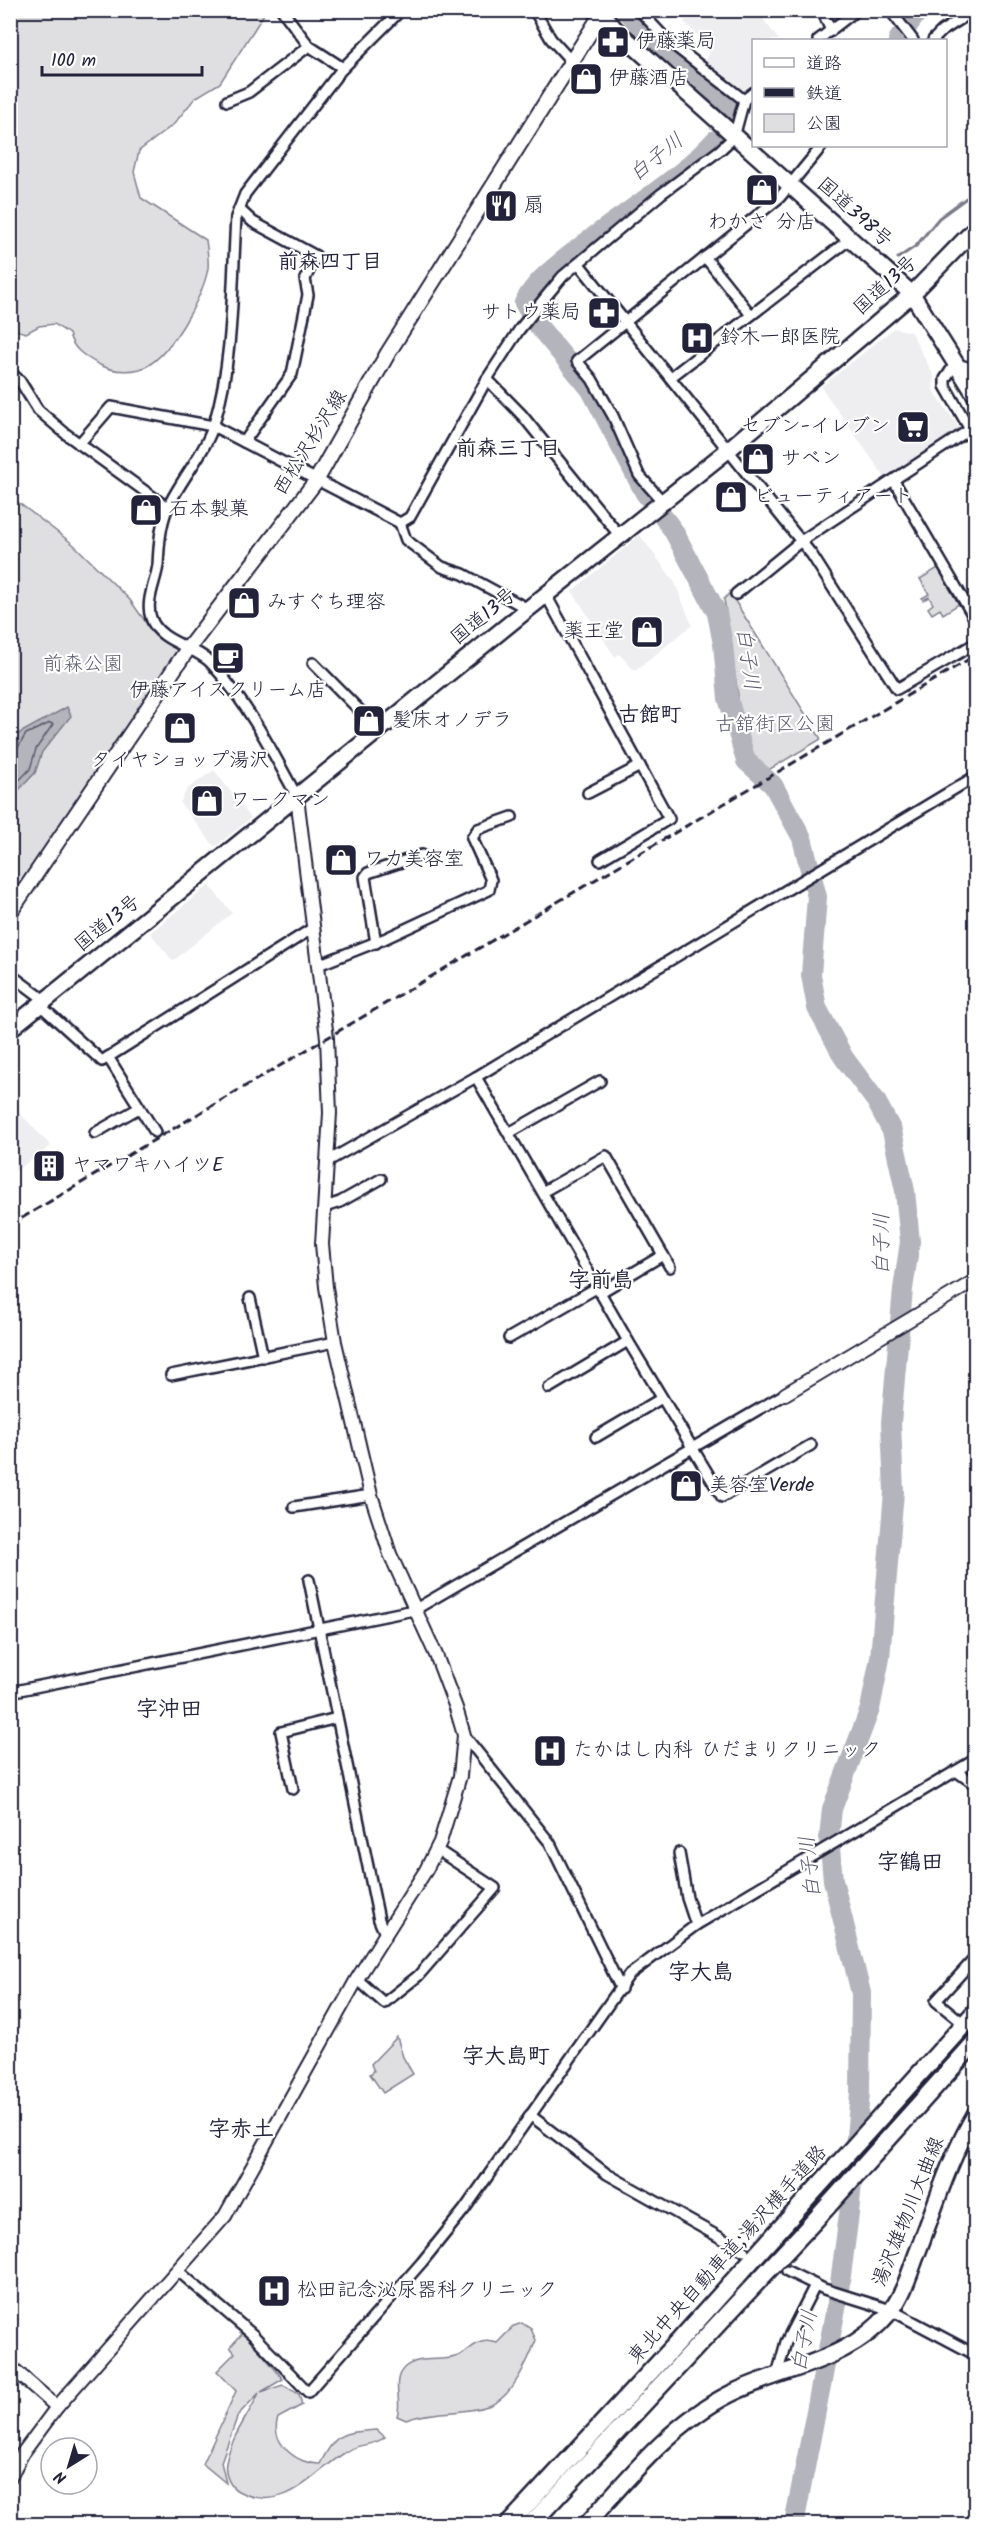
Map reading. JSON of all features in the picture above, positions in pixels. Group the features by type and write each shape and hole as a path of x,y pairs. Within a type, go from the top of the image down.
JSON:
{"highway":[{"path":"904,2090 975,1998"},
{"name":"東北中央自動車道;湯沢横手道路","path":"509,2524 827,2177 975,2011"},
{"name":"東北中央自動車道;湯沢横手道路","path":"531,2524 817,2218 975,2041"},
{"path":"927,2097 975,2055"}],"main road":[{"name":"西松沢杉沢線","path":"10,912 187,650 316,481 388,353 602,12"},
{"name":"国道398号","path":"602,12 734,137 912,294 975,396"},
{"name":"国道13号","path":"10,1029 44,1004 528,609 728,450 912,294 975,228"},
{"name":"湯沢雄物川大曲線","path":"587,2524 674,2432 729,2394 850,2346 891,2310 903,2290 960,2140 975,2113"}],"street":[{"path":"282,10 309,46 343,68"},
{"path":"402,10 343,68 299,121 245,194 239,209 224,384 213,426 168,508 162,526 157,577 150,601 151,619 161,632 187,650 210,661 229,687 297,797 327,1038 330,1113 322,1244 326,1287 335,1342 371,1494 390,1554 436,1655 464,1735 550,1843 621,1989"},
{"path":"534,10 550,39 572,62"},
{"path":"639,10 667,40 744,100"},
{"path":"822,10 831,31"},
{"path":"819,39 857,10"},
{"path":"890,10 912,39"},
{"path":"934,39 967,15"},
{"path":"227,101 249,92 309,46"},
{"path":"400,523 410,517 487,379 539,304 563,276 734,137 744,100 752,93"},
{"path":"662,501 639,476 613,416 592,379 577,361 780,197 821,147"},
{"path":"239,209 253,222 316,256 305,279 308,295 292,374 244,442"},
{"path":"671,377 850,239"},
{"path":"705,257 752,315"},
{"path":"579,264 801,541 897,689 975,643"},
{"path":"975,369 955,363 945,379 945,387 975,440"},
{"path":"10,372 20,381 38,410 79,444 168,508"},
{"path":"487,379 522,415 620,536"},
{"path":"79,444 111,407 213,426 400,523 406,540 442,567 463,574 528,609"},
{"path":"736,594 801,541 969,430"},
{"path":"894,481 975,621"},
{"path":"546,595 669,819 600,860"},
{"path":"313,663 379,730"},
{"path":"588,793 640,766"},
{"path":"328,1161 476,1077 763,906 975,776"},
{"path":"318,965 376,943 489,890 491,880 472,838 478,829 512,817"},
{"path":"376,943 365,877 368,873 422,855"},
{"path":"10,975 44,1004 102,1061 313,928"},
{"path":"108,1057 155,1132"},
{"path":"476,1077 544,1191 628,1341 694,1447 722,1497 811,1446"},
{"path":"509,1133 600,1081"},
{"path":"95,1133 139,1108"},
{"path":"544,1191 606,1156 670,1267"},
{"path":"325,1207 340,1202 381,1179"},
{"path":"509,1338 663,1255"},
{"path":"10,1692 414,1610 785,1394 975,1280"},
{"path":"250,1298 263,1357"},
{"path":"549,1388 628,1341"},
{"path":"171,1375 335,1342"},
{"path":"596,1437 662,1398"},
{"path":"294,1507 371,1494"},
{"path":"309,1580 380,1920 386,1936"},
{"path":"293,1789 281,1732 338,1718"},
{"path":"10,2477 22,2454 57,2407 230,2208 357,1979 386,1936 436,1849 460,1776 464,1735"},
{"path":"177,2270 252,2334 308,2392 450,2227 492,2172 621,1989 628,1975 696,1925 975,1760"},
{"path":"956,1771 975,1785"},
{"path":"357,1979 384,2003 418,1976 495,1888 436,1849"},
{"path":"679,1853 696,1925"},
{"path":"958,2019 936,2001 975,1958"},
{"path":"530,2115 607,2175 744,2251"},
{"path":"787,2271 820,2287 891,2310 975,2355"},
{"path":"777,2375 786,2342 820,2287"},
{"path":"10,2366 57,2407"}],"shaded area":[{"path":"697,11 757,11 778,39 752,39 752,85 744,91 706,61 711,48 684,22"},
{"path":"894,328 911,332 934,376 933,390 960,429 886,479 821,387"},
{"path":"640,535 674,581 692,625 635,671 619,654 615,657 572,591"},
{"path":"214,770 251,818 215,847 180,803 187,789"},
{"path":"209,885 232,913 173,961 150,933"},
{"path":"10,1103 51,1146 11,1174 10,1174"}],"green space":[{"path":"10,11 266,11 220,83 195,98 174,124 139,151 134,172 141,198 206,240 208,262 200,294 183,326 162,354 151,364 140,369 117,370 96,363 76,348 69,334 54,324 39,326 26,333 11,329"},
{"name":"前森公園","path":"11,497 73,544 130,600 147,624 181,651 11,900"},
{"path":"938,568 959,604 943,614 940,609 932,614 928,608 933,604 929,597 923,600 922,598 929,594 920,579"},
{"name":"古舘街区公園","path":"730,593 821,739 765,772 748,745 739,716 724,599"},
{"path":"397,2037 403,2057 413,2074 383,2093 370,2074 374,2071 371,2064"},
{"path":"522,2323 531,2329 536,2340 512,2388 497,2402 478,2409 426,2415 406,2420 397,2416 399,2403 397,2384 405,2367 417,2361 455,2357 484,2341 497,2343 514,2326"},
{"path":"244,2332 283,2379 261,2392 283,2385 299,2394 302,2405 278,2418 276,2427 278,2436 287,2451 303,2461 320,2464 331,2445 342,2435 377,2430 385,2437 377,2442 351,2449 286,2494 271,2498 255,2497 238,2491 232,2486 226,2467 232,2444 259,2393 238,2415 221,2462 226,2483 203,2464 236,2391 217,2371 235,2353 230,2347"}],"water":[{"path":"67,707 71,716 42,752 35,773 15,794 11,811 11,751 18,734"}],"waterway":[{"name":"白子川","path":"626,10 717,93 729,106 729,112"},
{"path":"899,39 919,10"},
{"name":"白子川","path":"715,140 684,170 553,268 534,287 524,303 535,322 591,390 645,493 673,530 717,613 723,644 728,698 746,761 773,785 802,838 817,897 811,975 817,1008 844,1058 876,1101 892,1131 905,1191 910,1242 903,1289 891,1423 894,1492 880,1658 870,1709 832,1809 829,1838 833,1880 861,1993 860,2093 849,2214 838,2298 794,2524"},
{"path":"898,258 916,246 939,218 976,191"}],"railway":[{"path":"10,1225 976,655"}],"place":[{"name":"伊藤薬局","path":"613,42"},
{"name":"伊藤酒店","path":"586,79"},
{"name":"わかさ 分店","path":"762,190"},
{"name":"扇","path":"501,206"},
{"name":"サトウ薬局","path":"604,313"},
{"name":"鈴木一郎医院","path":"697,338"},
{"name":"セブン-イレブン","path":"913,427"},
{"name":"サベン","path":"758,459"},
{"name":"ビューティアート","path":"731,497"},
{"name":"石本製菓","path":"146,510"},
{"name":"みすぐち理容","path":"244,603"},
{"name":"薬王堂","path":"647,632"},
{"name":"伊藤アイスクリーム店","path":"228,658"},
{"name":"髪床オノデラ","path":"369,721"},
{"name":"タイヤショップ湯沢","path":"180,728"},
{"name":"ワークマン","path":"207,801"},
{"name":"ワカ美容室","path":"341,860"},
{"name":"ヤマワキハイツE","path":"49,1166"},
{"name":"美容室Verde","path":"686,1486"},
{"name":"たかはし内科 ひだまりクリニック","path":"550,1751"},
{"name":"松田記念泌尿器科クリニック","path":"274,2291"}],"district":[{"name":"前森四丁目","path":"330,262"},
{"name":"前森三丁目","path":"508,449"},
{"name":"古館町","path":"650,715"},
{"name":"字前島","path":"601,1281"},
{"name":"字沖田","path":"169,1710"},
{"name":"字鶴田","path":"910,1863"},
{"name":"字大島","path":"701,1973"},
{"name":"字大島町","path":"506,2057"},
{"name":"字赤土","path":"241,2130"}]}
